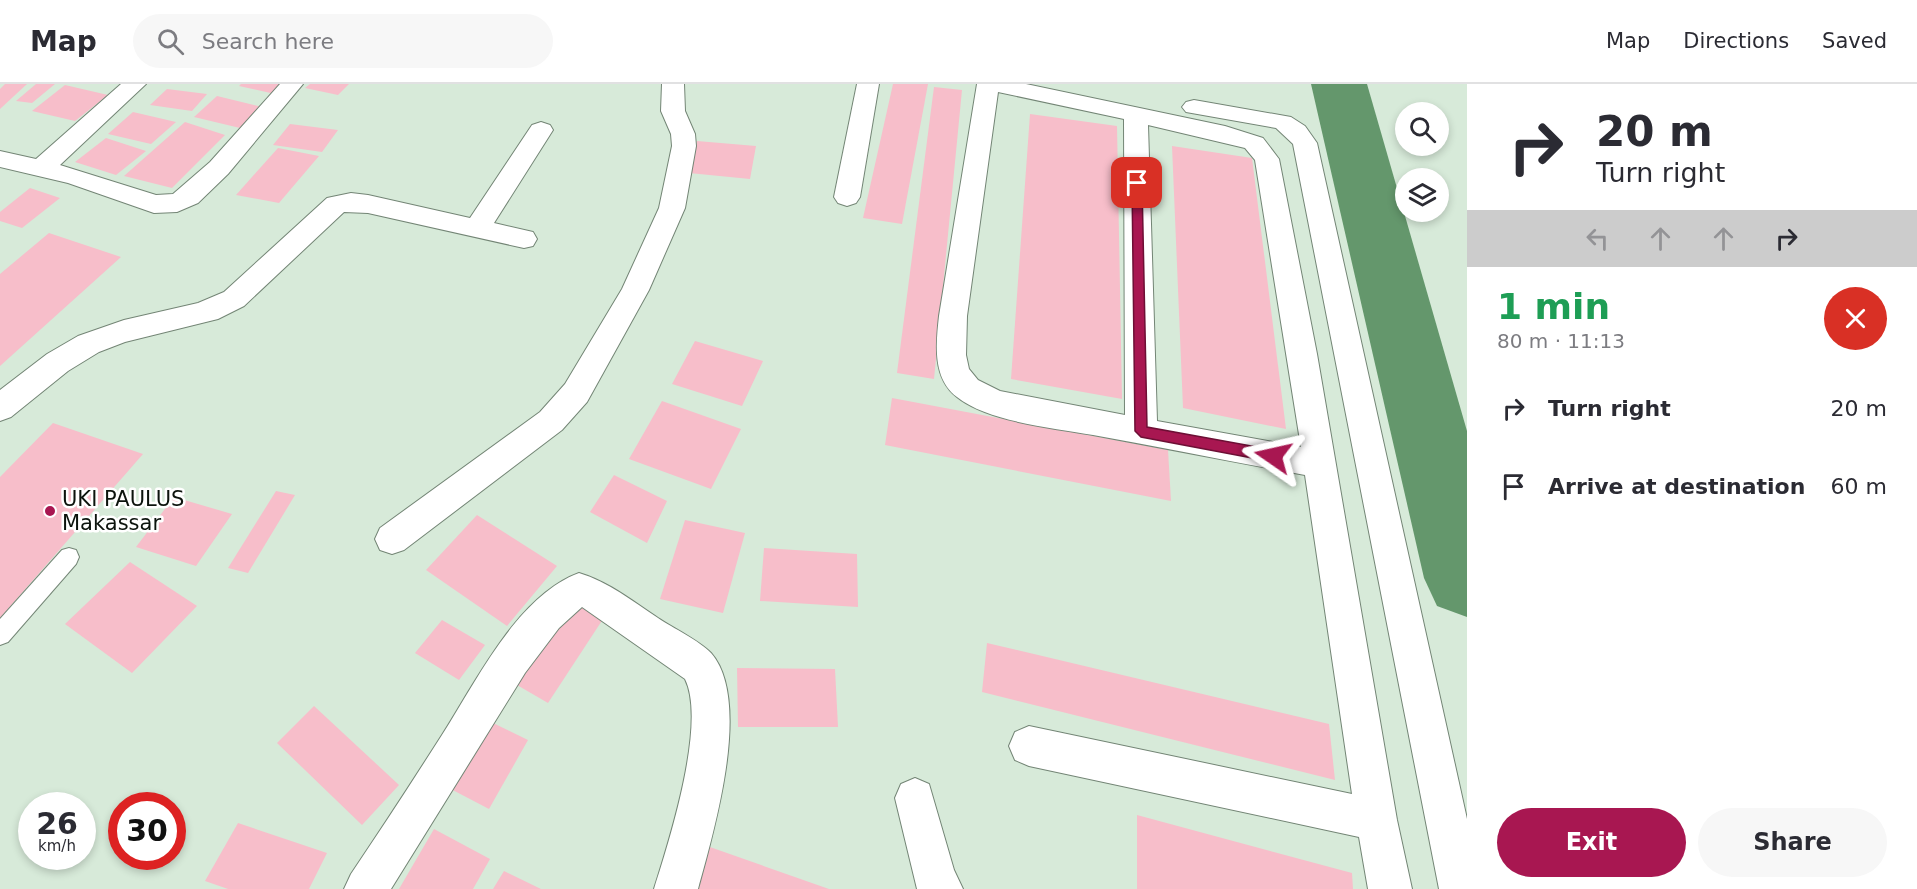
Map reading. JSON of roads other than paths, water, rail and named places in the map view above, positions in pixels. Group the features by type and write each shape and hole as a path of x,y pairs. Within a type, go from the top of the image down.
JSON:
{"street":[{"path":"41,168 135,84"},
{"path":"0,159 74,176 154,204 171,204 183,200 219,168 292,84"},
{"path":"392,539 551,421 576,393 635,290 672,208 684,146 683,134 673,111 673,84"},
{"path":"847,197 868,84"},
{"path":"988,84 953,316 949,353 956,379 983,400 1317,464"},
{"path":"994,84 1225,134 1254,143 1267,159 1302,354 1317,464 1376,820 1390,889"},
{"path":"1096,84 1171,103 1283,122 1296,131 1305,143 1461,889"},
{"path":"1136,116 1141,431"},
{"path":"477,228 541,130"},
{"path":"0,408 51,365 88,344 122,331 216,309 234,299 253,284 319,217 336,204 351,202 524,239"},
{"path":"366,889 508,668 540,624 566,596 579,589 591,593 698,666 707,681 710,732 700,804 676,889"},
{"path":"1029,746 1376,820"},
{"path":"915,798 935,880 941,889"}],"lane":[{"path":"0,635 69,557"}],"waterway":[{"path":"1339,84 1467,578"}],"place":[{"name":"UKI PAULUS Makassar","path":"50,511"}]}
